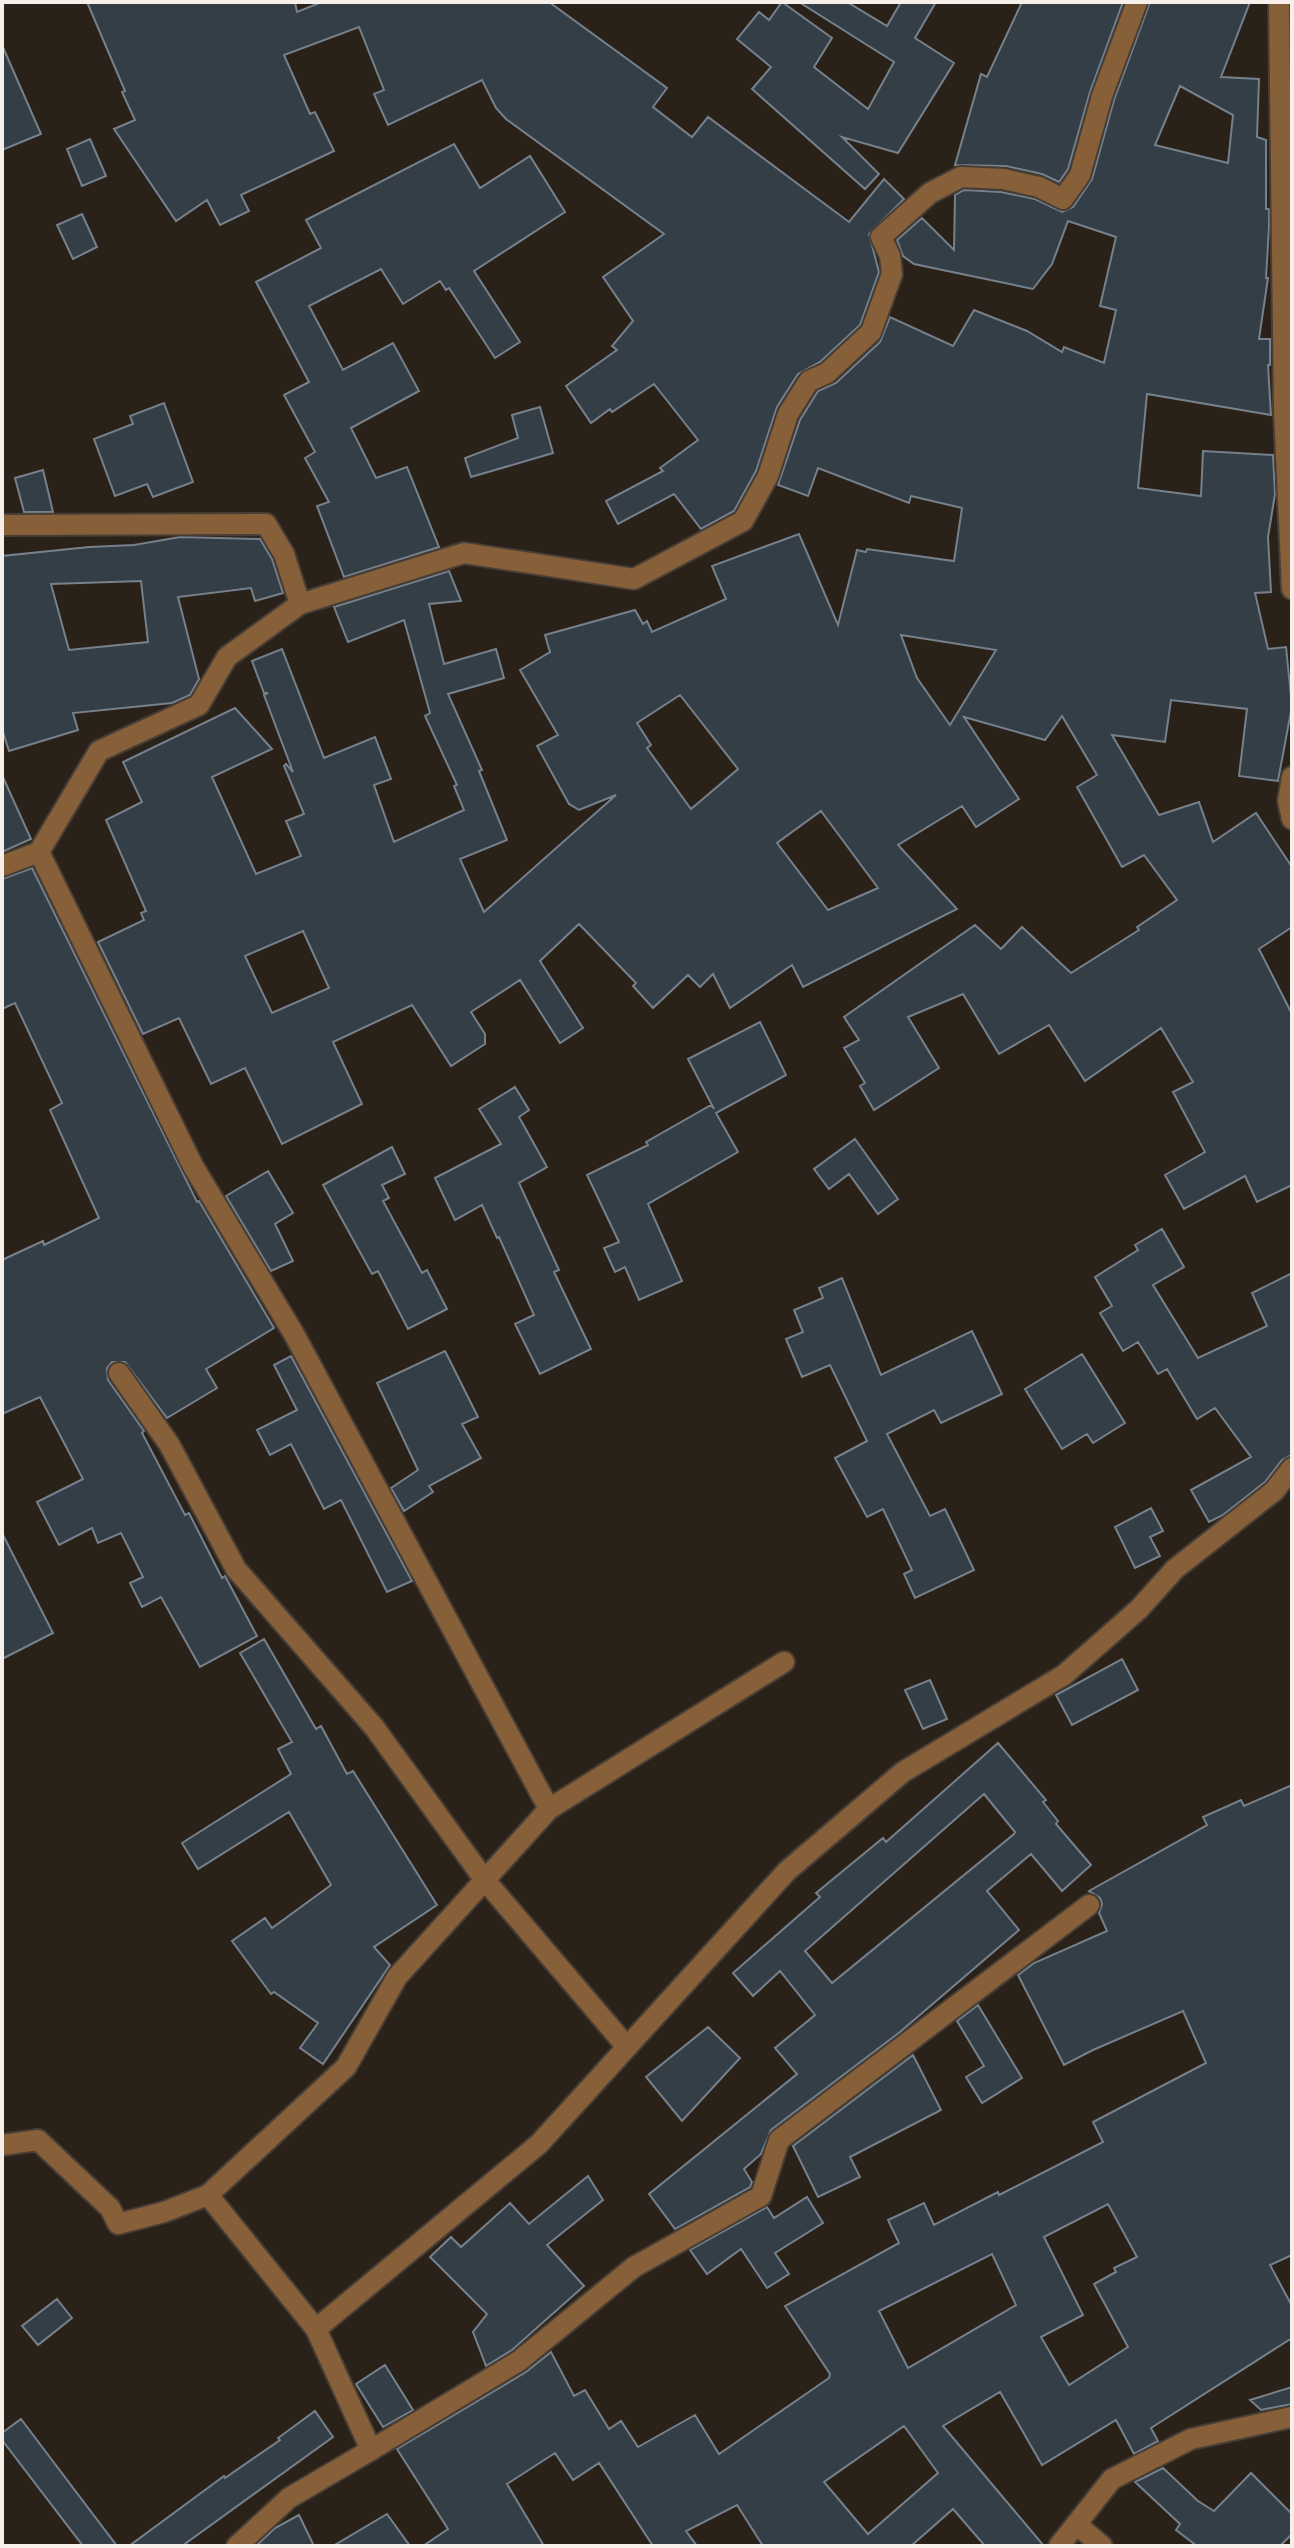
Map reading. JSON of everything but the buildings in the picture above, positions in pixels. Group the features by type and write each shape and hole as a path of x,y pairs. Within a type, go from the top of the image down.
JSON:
{"street":[{"path":"2,866 39,852 99,751 199,705 227,657 300,604 464,553 634,579 743,521 768,476 788,414 809,381 827,373 871,332 892,274 890,256 881,237 930,193 961,177 1039,187 1063,199 1080,175 1102,96 1137,2"},
{"path":"1279,2 1284,411 1292,589"},
{"path":"2,525 266,524 284,554 300,604"},
{"path":"1292,777 1288,801 1292,819"},
{"path":"39,852 193,1166 294,1334 549,1809"},
{"path":"119,1373 169,1444 236,1569 374,1727 484,1879 627,2047"},
{"path":"316,2329 539,2144 787,1871 903,1772 1064,1675 1139,1609 1175,1569 1274,1491 1292,1468"},
{"path":"2,2145 38,2140 110,2208 118,2224 164,2212 208,2195 346,2067 397,1977 549,1809 784,1662"},
{"path":"237,2546 289,2498 519,2361 634,2267 761,2196 779,2140 1089,1905"},
{"path":"208,2195 316,2329 371,2450"},
{"path":"1059,2546 1112,2479 1191,2439 1292,2417"},
{"path":"1076,2524 1102,2546"}]}
